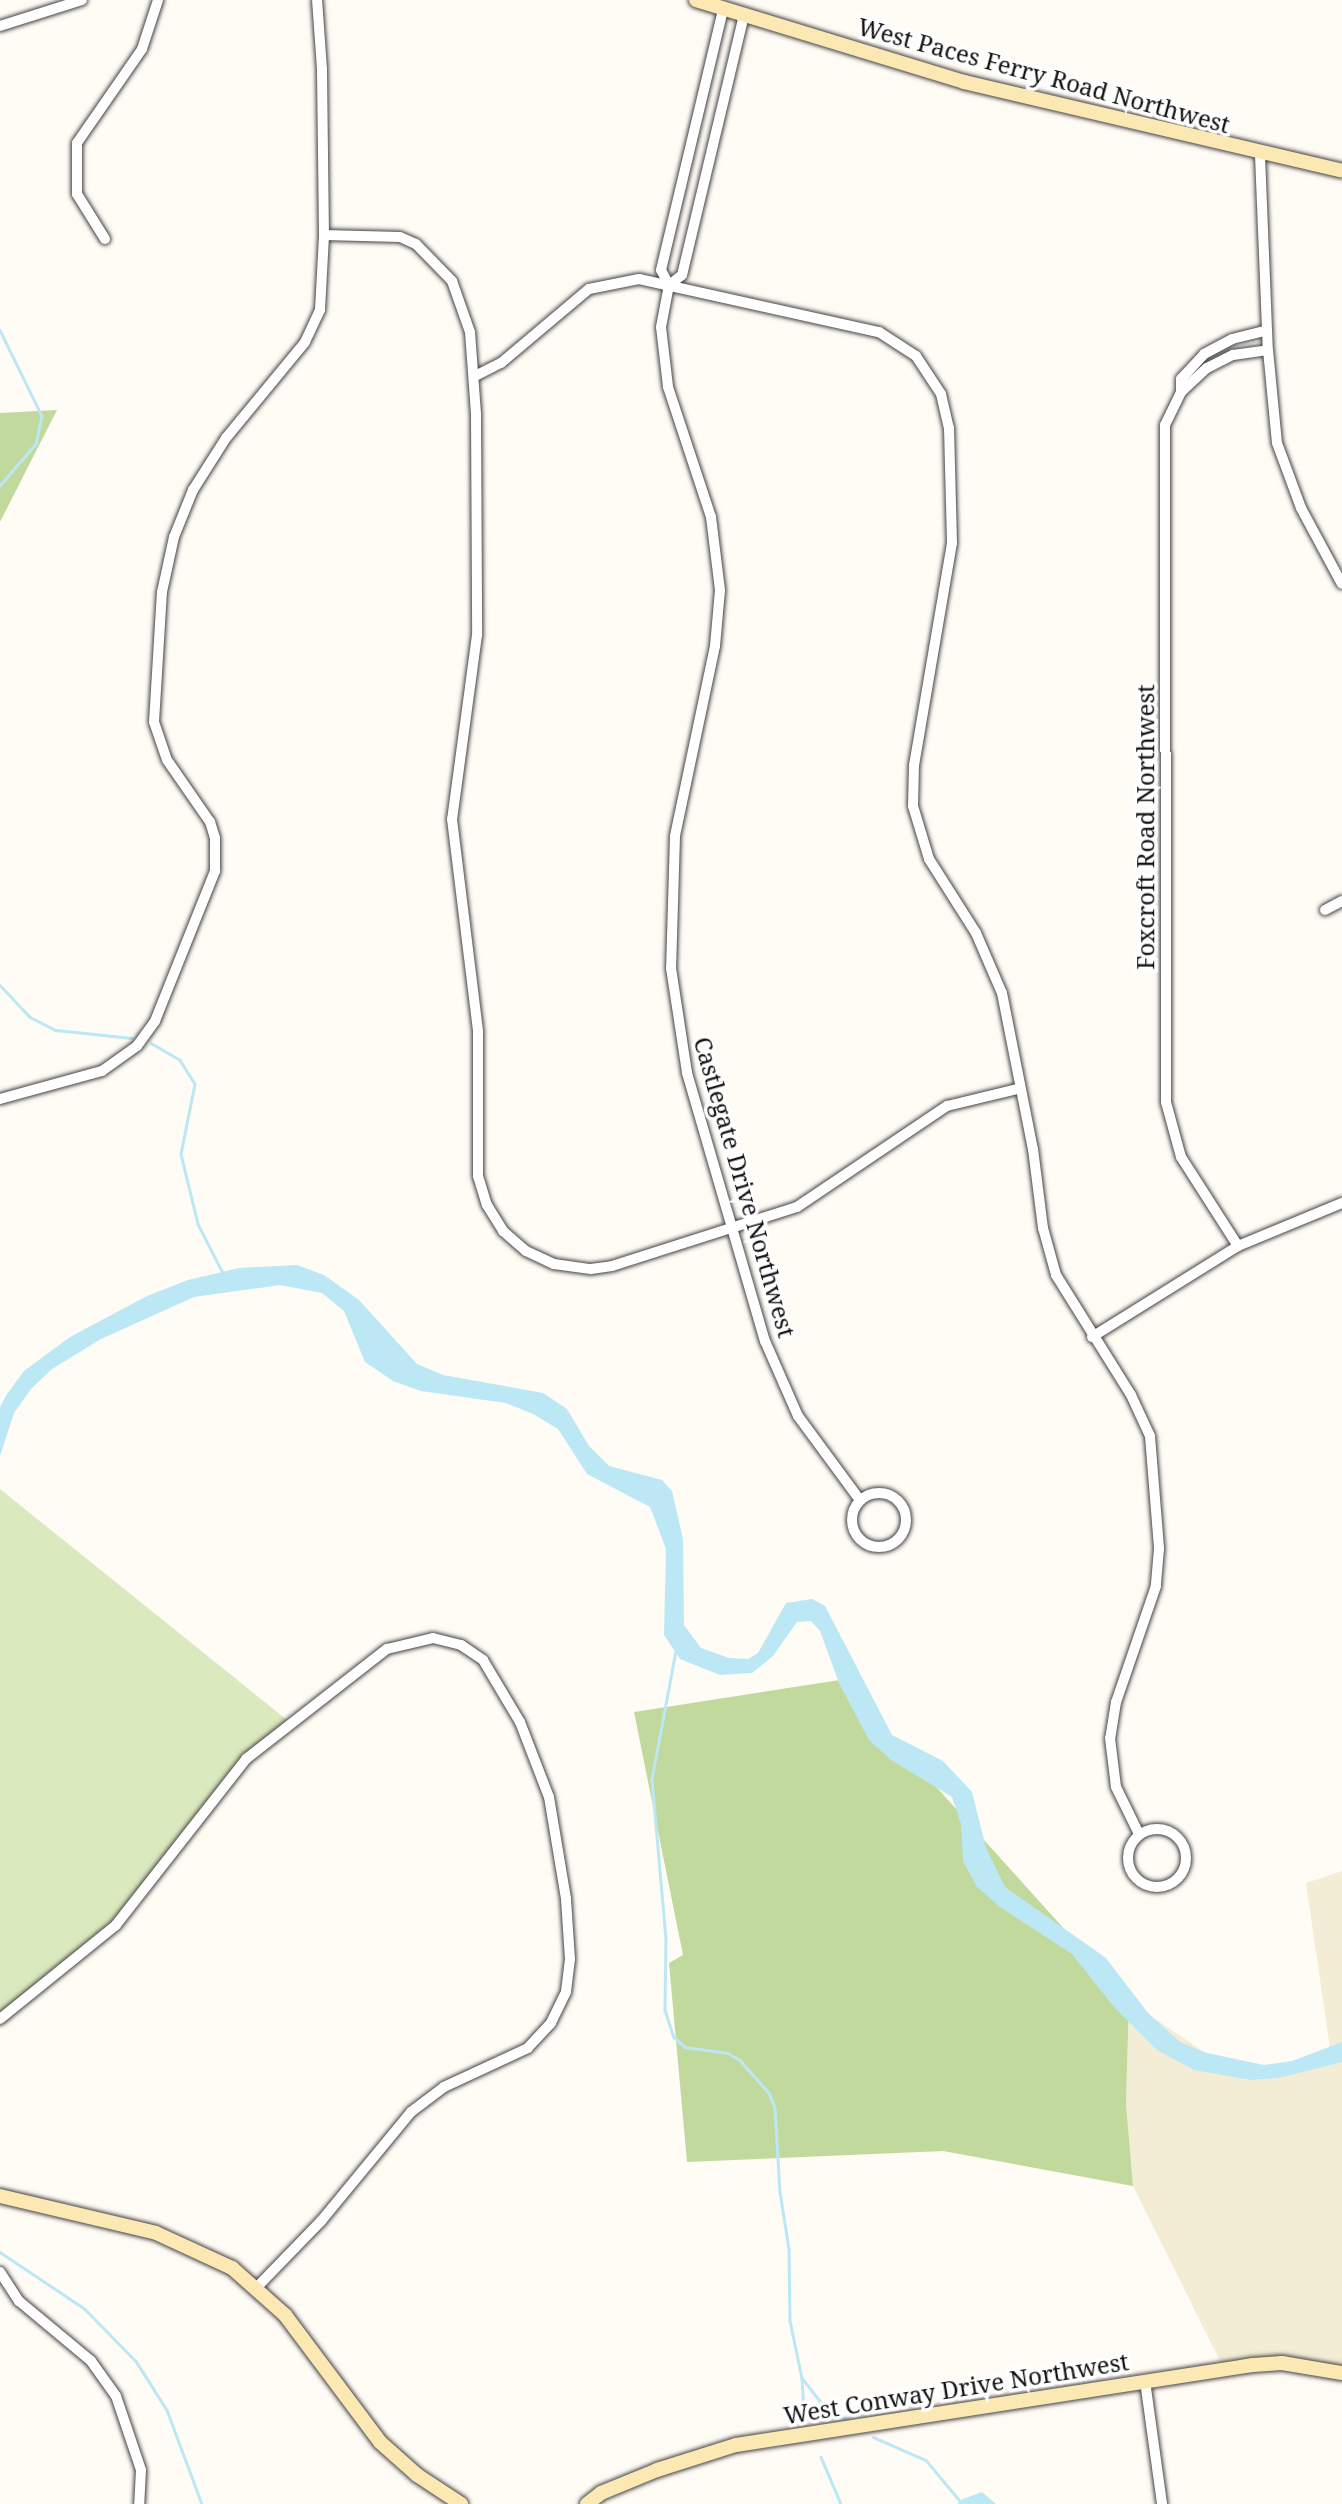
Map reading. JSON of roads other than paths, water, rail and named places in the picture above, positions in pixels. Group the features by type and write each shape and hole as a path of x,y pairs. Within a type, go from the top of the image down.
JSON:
{"street":[{"path":"0,26 82,0"},
{"path":"105,239 77,194 77,143 142,49 158,0"},
{"path":"0,1099 102,1071 138,1046 155,1021 211,885 217,858 210,822 167,760 154,722 153,693 167,562 182,513 206,468 313,329 324,291 322,69 317,0"},
{"name":"West Paces Ferry Road Northwest","path":"696,0 964,82 1260,155 1342,171"},
{"name":"Castlegate Drive Northwest","path":"723,9 661,270 669,285 661,327 663,365 711,517 720,590 715,646 675,836 671,968 687,1073 732,1230 784,1389 816,1444 860,1500"},
{"name":"Castlegate Drive Northwest","path":"669,285 682,275 744,15"},
{"path":"1260,155 1273,417 1284,468 1342,584"},
{"path":"324,235 400,237 435,260 464,305 475,376 477,635 452,819 478,1032 477,1162 481,1191 494,1218 514,1241 540,1258 570,1268 611,1266 732,1230 815,1197 947,1106 1018,1089"},
{"path":"475,376 501,363 589,289 623,279 669,285 878,332 916,356 941,394 949,428 952,543 914,765 913,806 929,859 976,933 995,973 1033,1149 1049,1256 1064,1293 1140,1410 1155,1464 1156,1586 1116,1702 1110,1738 1116,1787 1139,1834"},
{"name":"Foxcroft Road Northwest","path":"1181,392 1181,379 1204,354 1226,341 1267,330"},
{"name":"Foxcroft Road Northwest","path":"1238,1246 1181,1157 1166,1102 1165,425 1181,392 1219,360 1268,350"},
{"path":"1325,910 1342,901"},
{"path":"1092,1337 1238,1246 1342,1203"},
{"path":"876,1493 899,1502 907,1517 898,1541 880,1548 863,1542 852,1517 860,1500 876,1493"},
{"path":"0,2019 116,1925 246,1759 387,1649 433,1638 461,1645 483,1660 520,1722 549,1797 566,1899 570,1959 566,1992 551,2023 528,2048 444,2087 411,2112 321,2221 257,2287"},
{"path":"1167,1830 1182,1842 1186,1861 1178,1878 1160,1887 1134,1877 1127,1859 1139,1834 1167,1830"},
{"path":"0,2196 156,2233 214,2257 257,2287 285,2315 380,2442 417,2475 461,2504"},
{"path":"0,2272 19,2301 90,2361 116,2396 141,2470 139,2504"},
{"name":"West Conway Drive Northwest","path":"587,2504 601,2493 736,2445 1145,2381 1272,2364 1342,2373"},
{"path":"1145,2381 1162,2504"},
{"path":"574,2504 601,2493"}],"water":[{"path":"297,1265 324,1275 359,1300 417,1364 443,1375 543,1393 567,1409 589,1446 609,1466 662,1480 672,1491 683,1539 684,1625 701,1648 729,1658 748,1659 758,1653 786,1603 812,1599 825,1606 892,1735 943,1761 972,1792 986,1848 1005,1887 1106,1958 1148,2013 1180,2042 1207,2053 1264,2065 1292,2061 1342,2042 1342,2062 1279,2078 1250,2080 1194,2070 1157,2050 1114,2007 1072,1954 1000,1907 977,1887 963,1861 961,1824 952,1797 891,1760 869,1740 839,1683 820,1631 811,1621 797,1622 773,1656 752,1673 720,1675 680,1659 664,1635 666,1549 650,1507 587,1474 558,1429 533,1414 506,1403 421,1391 393,1381 365,1362 344,1311 322,1293 280,1285 194,1297 101,1339 52,1369 31,1389 14,1413 0,1456 0,1407 7,1394 24,1371 70,1337 147,1296 188,1280 239,1268"},
{"path":"982,2492 996,2504 957,2504 963,2499"}],"waterway":[{"path":"0,330 42,416 36,444 0,486"},
{"path":"0,985 30,1017 56,1030 132,1038"},
{"path":"151,1043 180,1060 195,1084 181,1154 198,1224 223,1273"},
{"path":"676,1651 652,1779 666,1938 665,2010 674,2037 685,2047 728,2053 740,2060 769,2093 775,2108 780,2192 789,2249 790,2321 802,2378 805,2426"},
{"path":"0,2252 85,2309 136,2361 167,2410 202,2504"},
{"path":"802,2378 831,2415 848,2419"},
{"path":"873,2437 926,2460 960,2501"},
{"path":"821,2457 841,2504"}]}
